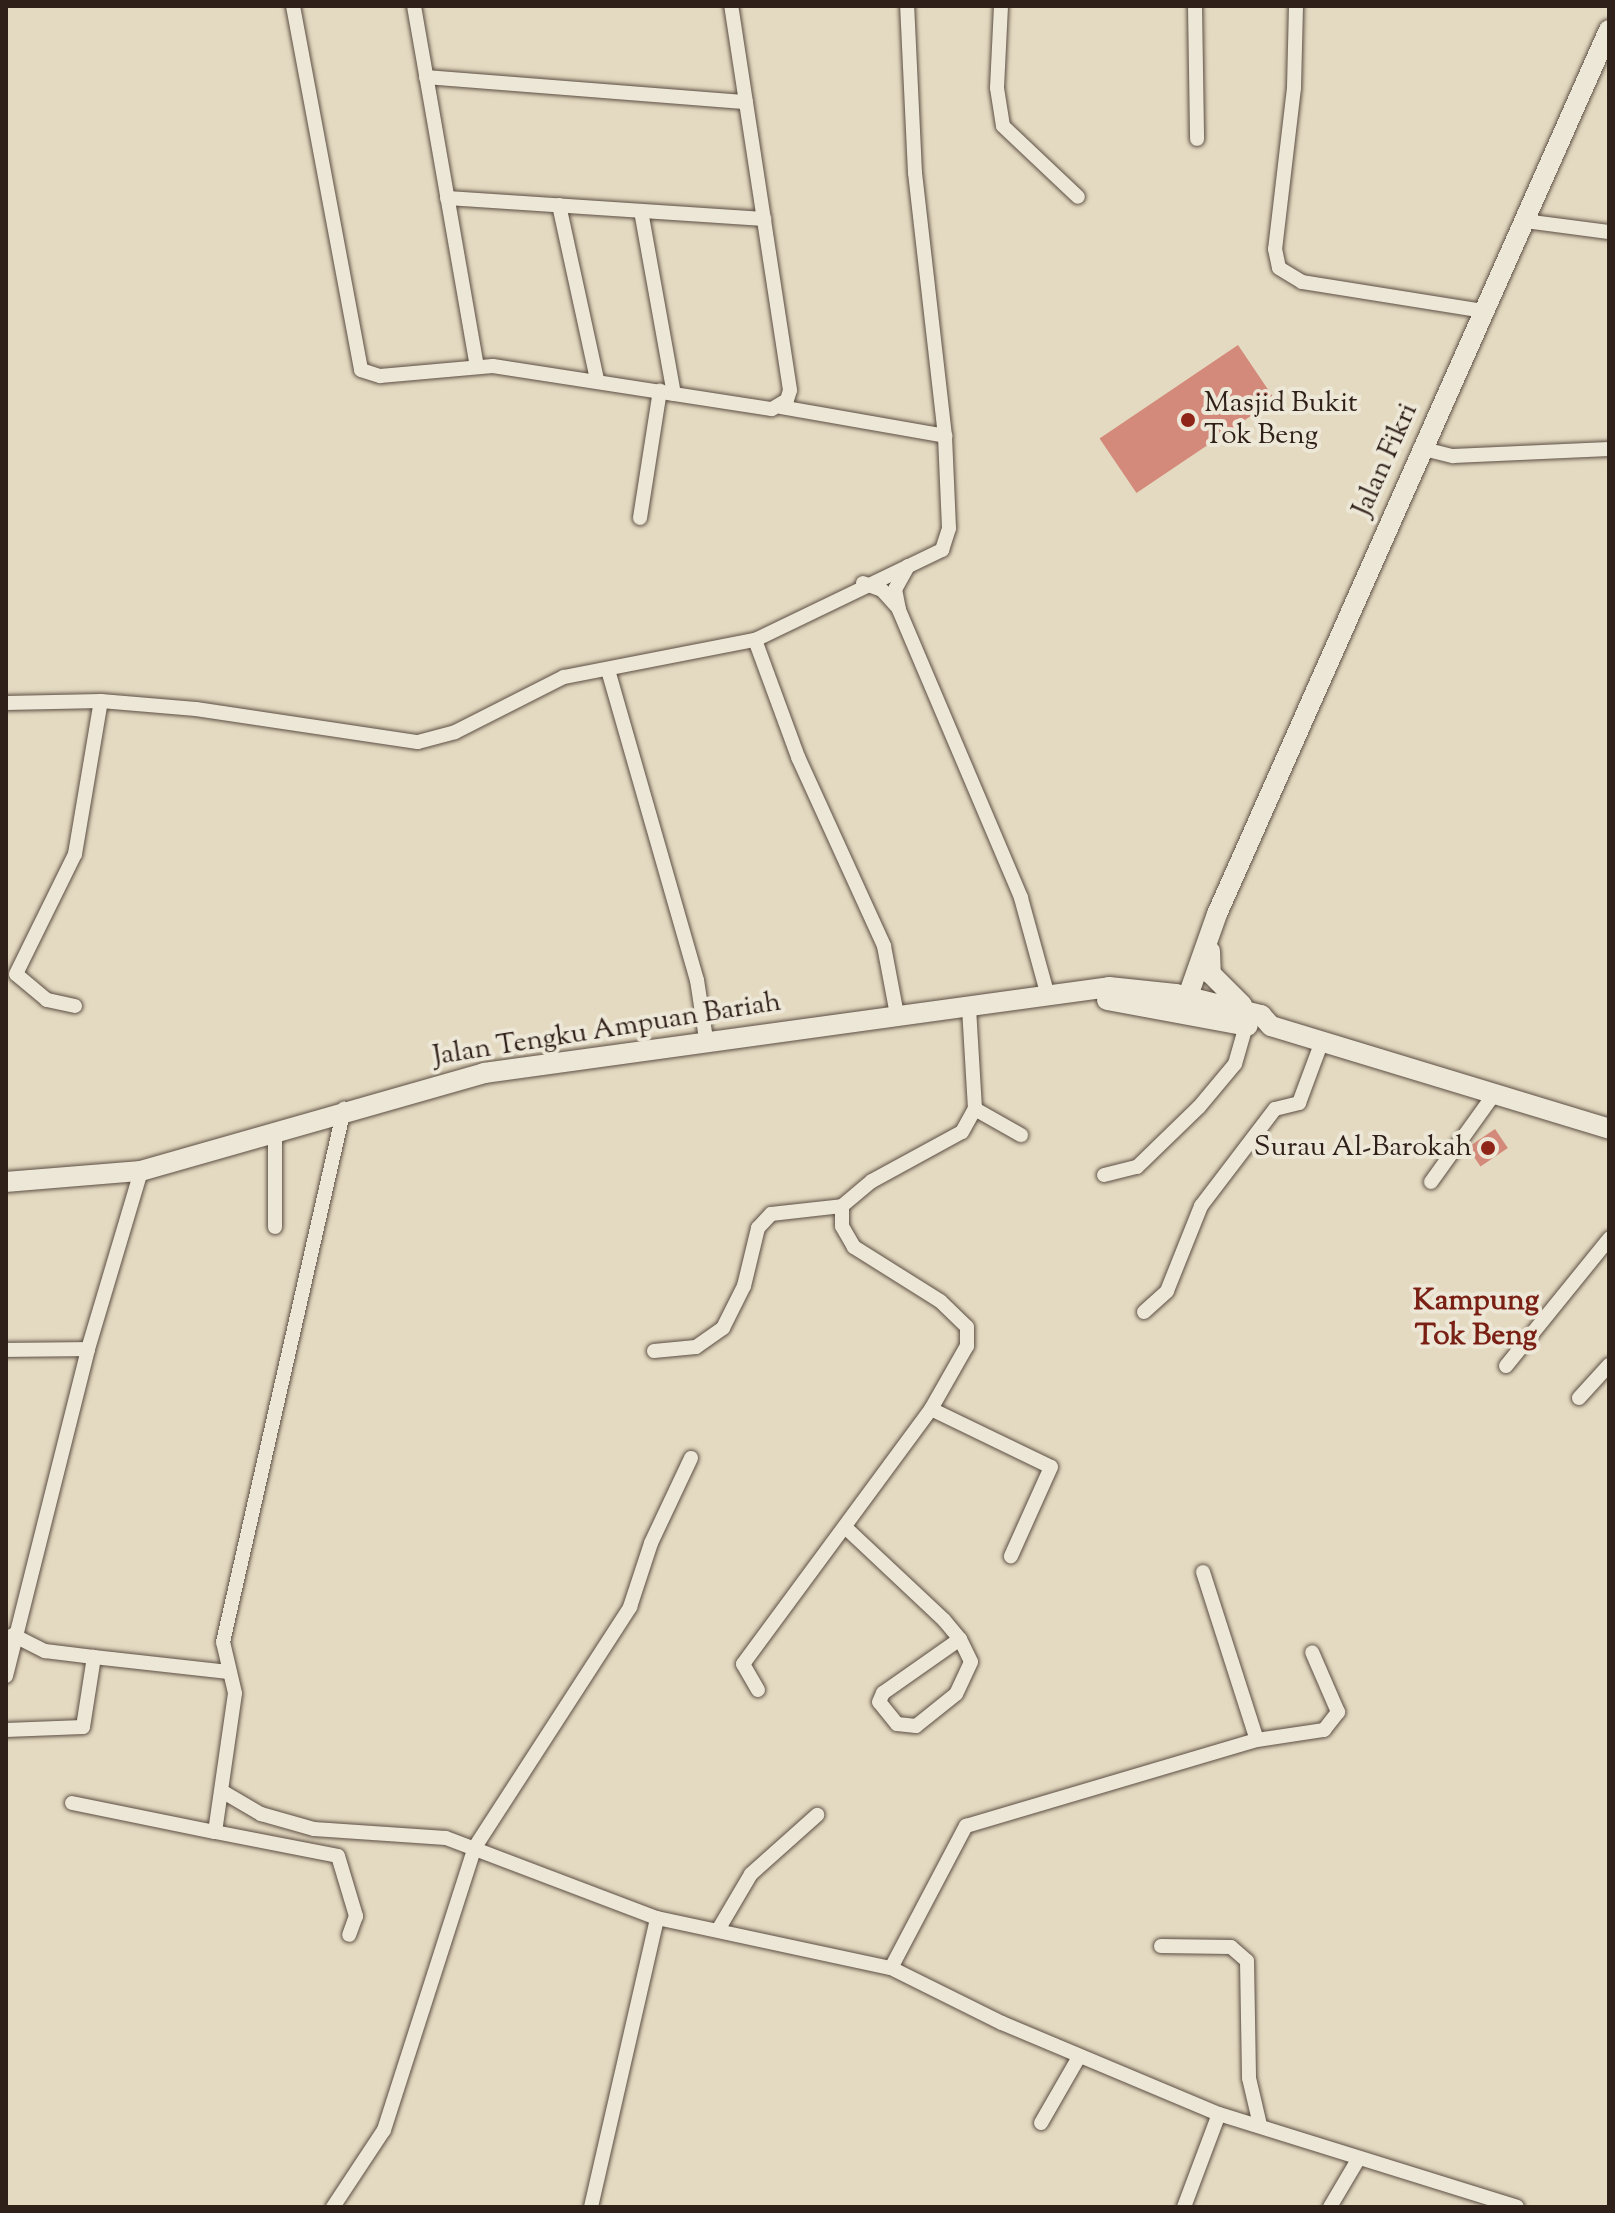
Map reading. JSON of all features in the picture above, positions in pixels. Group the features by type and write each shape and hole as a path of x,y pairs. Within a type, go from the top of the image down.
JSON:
{"main road":[{"name":"Jalan Fikri","path":"1179,1002 1420,448 1609,30"},
{"name":"Jalan Fikri","path":"1179,1002 1209,943 1217,914"},
{"path":"1209,943 1211,974 1222,992 1259,1022"},
{"name":"Jalan Tengku Ampuan Bariah","path":"6,1182 141,1171 275,1133 344,1109 484,1073 706,1039 1084,994 1179,1002 1259,1022 1609,1129"}],"street":[{"path":"293,6 361,370 380,376 477,366 781,407 945,436"},
{"path":"414,6 477,366"},
{"path":"731,6 790,390 781,407"},
{"path":"6,703 101,701 418,742 455,732 564,677 755,640 802,622 863,583 942,550 949,536 945,436 915,173 907,6"},
{"path":"1001,6 997,88 1003,126 1078,197"},
{"path":"1195,6 1197,139"},
{"path":"1289,6 1296,6 1294,88 1275,249 1279,268 1302,282 1484,311"},
{"path":"426,77 746,102"},
{"path":"447,198 764,219"},
{"path":"559,205 597,380"},
{"path":"640,518 667,392 641,211"},
{"path":"1525,221 1609,232"},
{"path":"1420,448 1453,456 1609,449"},
{"path":"913,560 895,589 899,610 1021,898 1048,996"},
{"path":"863,583 882,590 899,610"},
{"path":"755,640 798,757 884,946 897,1015"},
{"path":"608,670 697,980 706,1039"},
{"path":"75,1006 47,1000 19,980 16,969 75,854 101,701"},
{"path":"654,1351 696,1347 723,1328 735,1312 758,1228 771,1214 842,1206 902,1162 948,1144 975,1109 969,1007"},
{"path":"1104,1175 1137,1167 1199,1107 1235,1064 1259,1022"},
{"path":"1144,1312 1167,1291 1201,1206 1275,1109 1299,1103 1322,1041"},
{"path":"1431,1182 1495,1093"},
{"path":"215,1832 225,1793 235,1693 223,1642 344,1109"},
{"path":"975,1109 1021,1135"},
{"path":"275,1133 275,1227"},
{"path":"6,1676 13,1635 88,1349 141,1171"},
{"path":"758,1690 743,1664 845,1527 904,1437 931,1409 967,1346 967,1327 940,1301 854,1247 842,1226 842,1206"},
{"path":"1506,1366 1609,1239"},
{"path":"6,1350 88,1349"},
{"path":"1579,1398 1609,1365"},
{"path":"931,1409 1051,1467 1011,1556"},
{"path":"333,2207 384,2130 475,1847 630,1607 651,1543 691,1458"},
{"path":"845,1527 960,1639 971,1662 965,1683 916,1726 897,1724 879,1702 883,1693 960,1639"},
{"path":"1203,1572 1257,1740"},
{"path":"13,1635 45,1651 228,1672"},
{"path":"891,1968 966,1826 1257,1740 1324,1730 1338,1712 1312,1652"},
{"path":"6,1730 83,1727 94,1657"},
{"path":"225,1793 261,1814 314,1829 418,1835 475,1847 657,1918 891,1968 1079,2057 1219,2114 1517,2207"},
{"path":"72,1803 338,1856 356,1916 349,1935"},
{"path":"718,1930 751,1874 817,1815"},
{"path":"591,2207 657,1918"},
{"path":"1161,1946 1231,1947 1247,1961 1249,2078 1260,2125"},
{"path":"1041,2123 1079,2057"},
{"path":"1184,2207 1219,2114"},
{"path":"1330,2207 1359,2158"}],"building":[{"name":"Masjid Bukit Tok Beng","path":"1238,345 1275,400 1136,493 1100,438"},
{"name":"Surau Al-Barokah","path":"1495,1129 1508,1148 1481,1167 1468,1147"}],"place":[{"name":"Masjid Bukit Tok Beng","path":"1188,420"},
{"name":"Surau Al-Barokah","path":"1488,1148"}],"district":[{"name":"Kampung Tok Beng","path":"1476,1319"}]}
